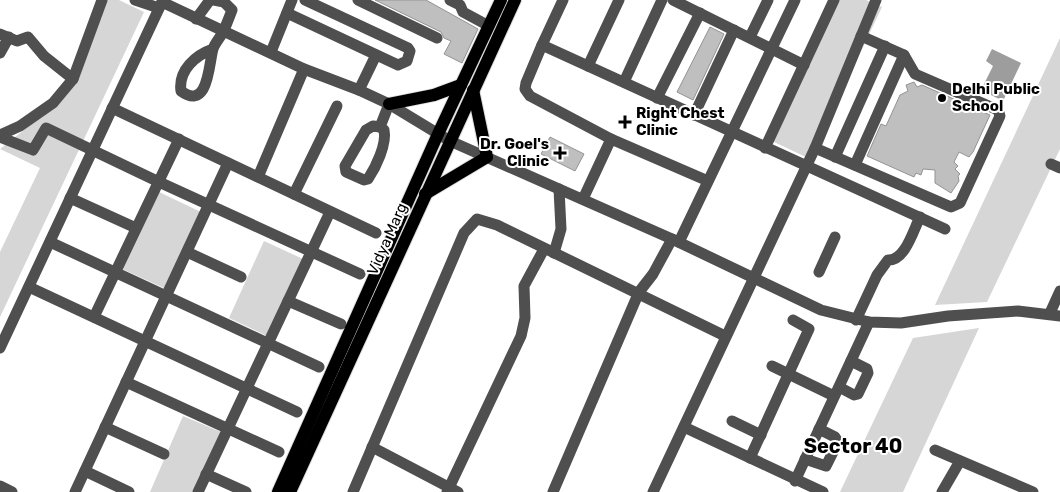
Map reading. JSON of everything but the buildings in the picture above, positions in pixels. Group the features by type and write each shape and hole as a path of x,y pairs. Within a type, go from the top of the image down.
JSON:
{"main road":[{"name":"Vidya Marg","path":"278,492 438,134 501,0"},
{"name":"Vidya Marg","path":"290,492 515,0"},
{"path":"388,104 434,95 461,85"},
{"path":"425,194 487,157 473,90"}],"street":[{"path":"0,136 54,103 73,78 102,0"},
{"path":"135,0 161,4 271,52 304,69 360,90 450,140 676,241 821,310 856,320 901,323 1018,310 1055,315 1060,291"},
{"path":"196,19 210,0"},
{"path":"213,49 223,32 232,10 224,2 214,0"},
{"path":"271,52 292,0"},
{"path":"287,13 401,66 407,61 410,50 304,0"},
{"path":"358,0 437,38"},
{"path":"563,0 526,83 526,93 540,103 611,139 708,182"},
{"path":"588,66 619,0"},
{"path":"624,82 662,0"},
{"path":"673,0 804,65"},
{"path":"750,37 768,0"},
{"path":"553,492 639,292 676,241 708,182 795,0"},
{"path":"765,148 834,0"},
{"path":"653,492 725,336 807,166 876,0"},
{"path":"457,2 463,12 489,26"},
{"path":"0,348 94,151 161,4"},
{"path":"657,98 700,13"},
{"path":"694,115 734,30"},
{"path":"0,53 4,36 17,41 28,37 44,56 73,78"},
{"path":"815,148 951,207 960,203 1000,116 998,110 916,74 904,55 862,36"},
{"path":"542,45 945,229"},
{"path":"835,157 885,46"},
{"path":"360,90 376,55"},
{"path":"855,165 904,55"},
{"path":"258,177 304,69"},
{"path":"380,127 388,104"},
{"path":"294,194 337,106"},
{"path":"112,108 376,232"},
{"path":"30,119 209,206 360,274"},
{"path":"373,126 380,127 384,130 384,140 368,179 364,180 346,172 344,166 366,130 373,126"},
{"path":"0,136 33,150 46,128"},
{"path":"94,317 179,139"},
{"path":"583,199 611,139"},
{"path":"75,492 228,163"},
{"path":"372,447 451,491 520,336 525,318 524,286 549,251 558,246 562,222 559,190"},
{"path":"70,198 136,228"},
{"path":"198,492 330,212"},
{"path":"856,320 877,275 888,260 893,261 900,257 920,217"},
{"path":"354,492 467,227 477,219 486,220 639,292 725,336"},
{"path":"819,272 836,237"},
{"path":"50,242 319,367"},
{"path":"187,252 241,278"},
{"path":"29,287 297,412"},
{"path":"288,301 341,324"},
{"path":"750,458 809,329 792,320"},
{"path":"795,481 869,322"},
{"path":"772,366 789,375 836,392 854,395 858,394 868,373 867,369 851,361"},
{"path":"126,382 279,452"},
{"path":"732,421 761,435"},
{"path":"105,427 164,454"},
{"path":"684,427 795,481 823,492"},
{"path":"805,459 826,466 838,442 836,437 819,430"},
{"path":"936,450 1016,488 1033,492"},
{"path":"942,492 960,461"},
{"path":"85,471 128,492"},
{"path":"206,474 246,492"},
{"path":"0,486 12,492"}],"shaded area":[{"path":"98,0 119,0 144,12 0,317 0,252 40,168 0,149 62,100"},
{"path":"839,0 866,0 882,7 810,159 772,141"},
{"path":"1060,38 1060,149 987,302 935,305"},
{"path":"992,49 1021,63 1003,101 981,90 993,66 986,61"},
{"path":"157,191 203,213 166,289 120,268"},
{"path":"264,241 303,259 267,336 229,318"},
{"path":"979,328 903,492 840,492 913,338"},
{"path":"183,416 221,432 195,492 150,492"}],"place":[{"name":"Delhi Public School","path":"942,98"},
{"name":"Right Chest Clinic","path":"625,122"},
{"name":"Dr. Goel's Clinic","path":"560,153"}],"district":[{"name":"Sector 40","path":"853,446"}]}
